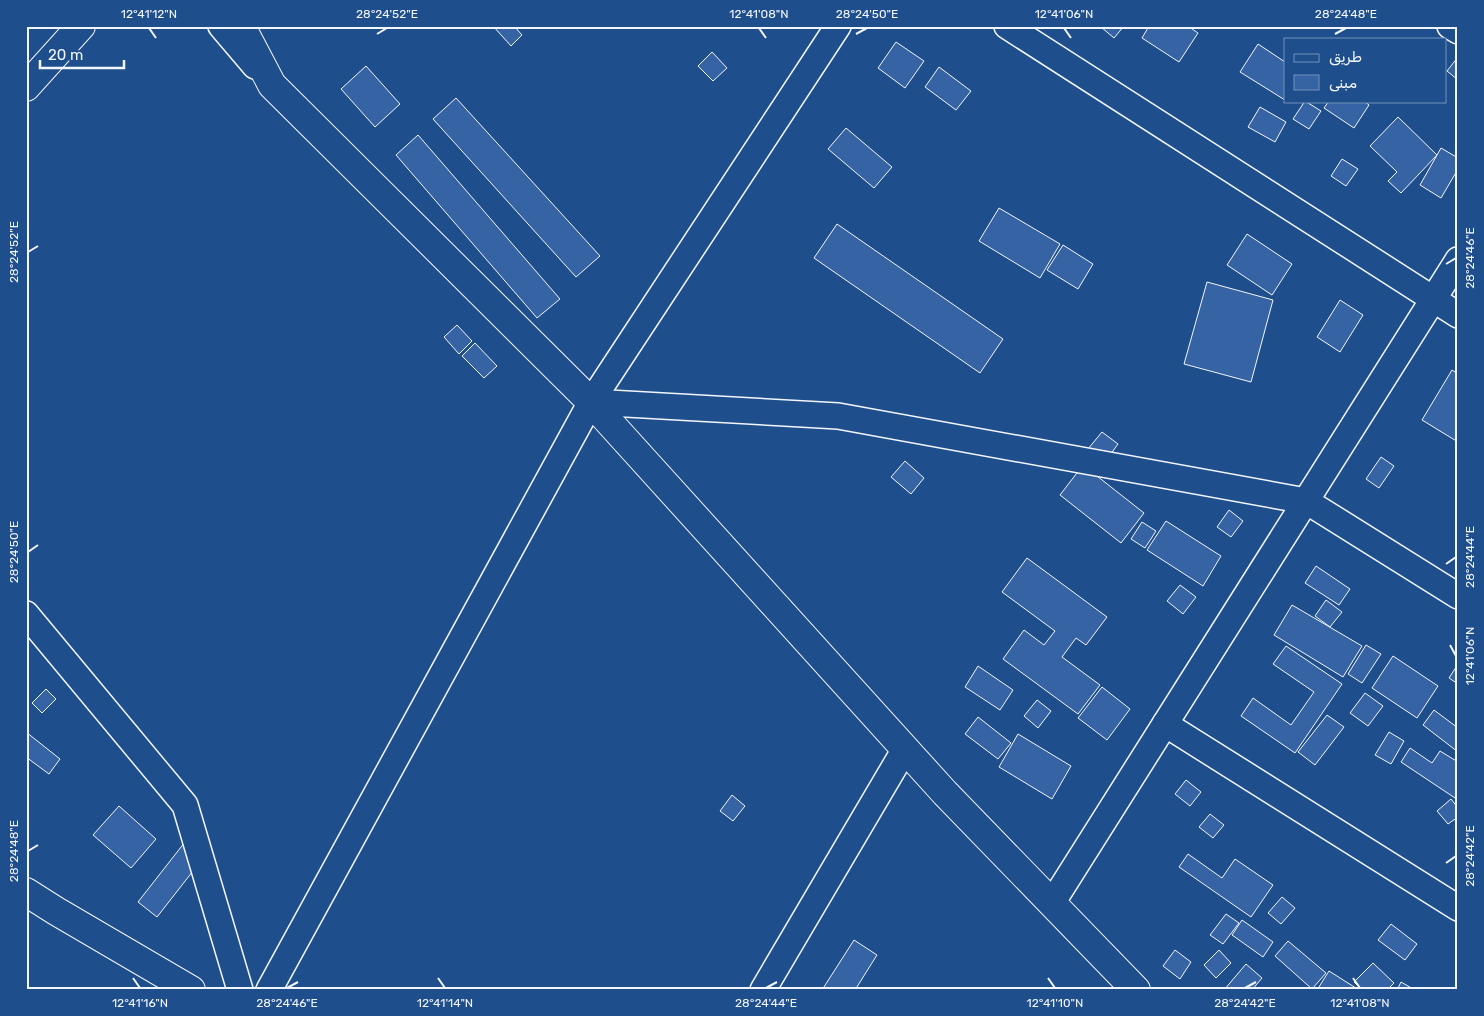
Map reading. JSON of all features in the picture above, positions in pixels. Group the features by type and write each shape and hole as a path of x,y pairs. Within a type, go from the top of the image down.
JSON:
{"street":[{"path":"26,87 81,26"},
{"path":"221,26 272,85 591,402 904,749 1136,990"},
{"path":"241,26 272,85"},
{"path":"269,990 591,402 838,26"},
{"path":"1007,26 1458,315"},
{"path":"1450,26 1458,31"},
{"path":"1052,903 1458,260"},
{"path":"591,402 838,416 1306,501 1458,596"},
{"path":"26,614 185,805 240,990"},
{"path":"1165,724 1458,908"},
{"path":"763,990 904,749"},
{"path":"26,892 191,990"}],"building":[{"path":"493,26 514,26 522,35 511,46"},
{"path":"1102,26 1124,26 1114,38"},
{"path":"1149,26 1188,26 1198,33 1179,62 1142,38"},
{"path":"896,42 924,61 905,88 878,68"},
{"path":"1258,44 1284,61 1284,99 1240,72"},
{"path":"712,52 727,68 713,81 698,66"},
{"path":"1458,57 1458,80 1447,71"},
{"path":"366,66 400,104 375,127 341,89"},
{"path":"939,67 971,91 956,110 925,87"},
{"path":"456,98 600,256 576,277 433,119"},
{"path":"1304,102 1321,111 1309,129 1293,119"},
{"path":"1328,102 1365,102 1369,105 1354,128 1324,108"},
{"path":"1260,107 1286,122 1275,142 1248,127"},
{"path":"1398,117 1437,155 1401,193 1388,181 1397,172 1370,146"},
{"path":"846,128 892,167 874,188 828,149"},
{"path":"418,135 560,299 537,318 396,155"},
{"path":"1441,148 1458,158 1458,169 1441,198 1420,185"},
{"path":"1342,159 1358,169 1346,186 1331,176"},
{"path":"999,208 1060,244 1040,278 979,241"},
{"path":"837,224 1003,339 980,373 814,258"},
{"path":"1247,234 1292,264 1272,295 1227,265"},
{"path":"1063,245 1093,264 1078,289 1047,270"},
{"path":"1207,282 1273,300 1251,382 1184,364"},
{"path":"1340,300 1363,315 1340,352 1317,337"},
{"path":"457,325 472,341 459,354 444,337"},
{"path":"475,343 497,366 484,378 462,356"},
{"path":"1452,370 1458,374 1458,442 1422,420"},
{"path":"1102,432 1118,444 1105,462 1088,449"},
{"path":"1381,457 1394,466 1379,488 1366,479"},
{"path":"905,461 924,478 911,494 891,477"},
{"path":"1083,465 1144,513 1121,543 1060,495"},
{"path":"1229,510 1243,521 1231,537 1217,527"},
{"path":"1166,521 1221,556 1203,586 1147,550"},
{"path":"1142,522 1156,531 1145,548 1131,539"},
{"path":"1027,558 1107,617 1086,645 1076,638 1062,657 1100,685 1078,714 1003,659 1024,630 1044,645 1055,631 1002,592"},
{"path":"1316,566 1350,589 1339,605 1305,583"},
{"path":"1180,585 1196,597 1183,614 1167,601"},
{"path":"1326,600 1342,612 1330,627 1315,616"},
{"path":"1292,605 1362,646 1343,677 1274,635"},
{"path":"1366,645 1381,654 1362,683 1348,674"},
{"path":"1286,646 1342,684 1295,753 1241,716 1253,698 1291,725 1314,692 1273,664"},
{"path":"1393,656 1438,686 1417,718 1372,688"},
{"path":"1458,664 1458,684 1449,678"},
{"path":"978,666 1013,690 1000,710 965,687"},
{"path":"1102,687 1130,709 1107,740 1078,718"},
{"path":"46,689 56,699 42,713 32,703"},
{"path":"1365,693 1383,706 1368,726 1350,713"},
{"path":"1037,700 1051,711 1038,728 1024,716"},
{"path":"1434,710 1458,728 1458,752 1423,725"},
{"path":"1327,715 1344,727 1315,765 1298,752"},
{"path":"978,717 1011,743 998,759 965,734"},
{"path":"26,732 60,759 49,774 26,757"},
{"path":"1389,732 1404,741 1391,764 1375,755"},
{"path":"1018,734 1071,766 1052,799 999,767"},
{"path":"1410,748 1432,763 1440,751 1458,762 1458,800 1401,762"},
{"path":"1186,780 1201,792 1190,806 1175,794"},
{"path":"732,795 745,806 733,821 720,811"},
{"path":"1451,799 1458,808 1458,817 1448,824 1437,811"},
{"path":"119,806 156,839 131,868 93,835"},
{"path":"1210,814 1224,825 1213,838 1199,827"},
{"path":"192,833 211,848 157,917 138,902"},
{"path":"1188,854 1222,878 1235,859 1273,885 1251,917 1179,867"},
{"path":"1282,897 1295,908 1281,924 1268,913"},
{"path":"1226,914 1239,923 1223,944 1210,935"},
{"path":"1242,920 1273,942 1263,957 1232,935"},
{"path":"1391,924 1417,944 1405,960 1378,940"},
{"path":"854,940 877,955 855,990 822,990"},
{"path":"1288,941 1326,973 1312,989 1275,956"},
{"path":"1175,950 1191,962 1180,979 1163,966"},
{"path":"1219,950 1231,963 1216,978 1204,965"},
{"path":"1373,963 1394,983 1387,990 1362,990 1354,982"},
{"path":"1246,964 1262,978 1252,990 1224,990"},
{"path":"1329,971 1359,990 1317,990"},
{"path":"1401,982 1415,990 1397,990"}]}
